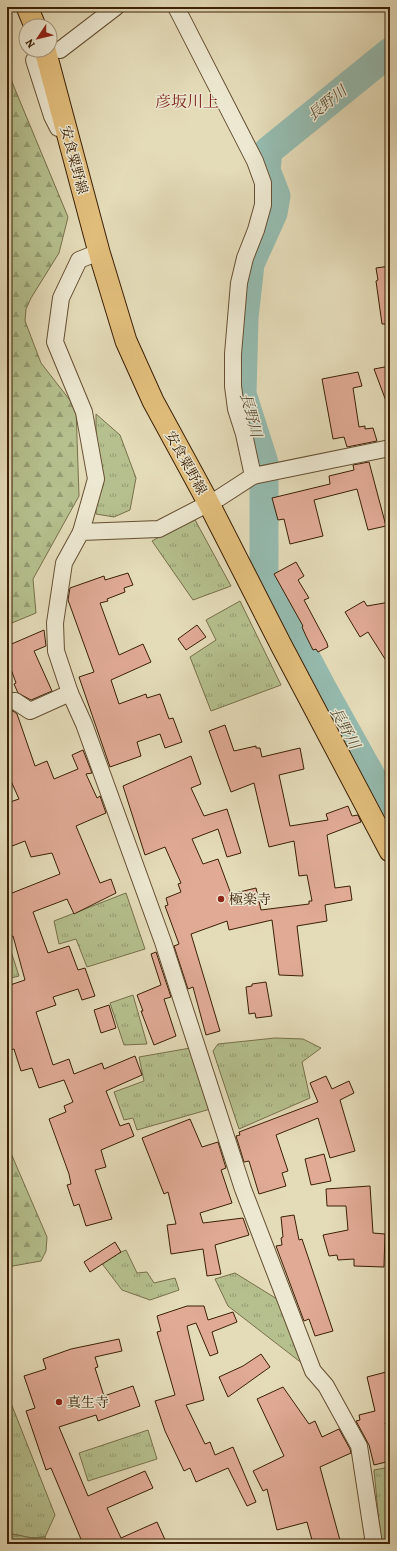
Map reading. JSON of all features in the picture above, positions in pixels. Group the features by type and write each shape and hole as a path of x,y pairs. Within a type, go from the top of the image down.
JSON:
{"main road":[{"path":"27,7 32,18"},
{"name":"安食粟野線","path":"47,58 99,252 129,348 153,401 208,502 281,645 390,851"}],"street":[{"path":"58,45 116,7"},
{"path":"176,7 255,161 264,183 263,205 238,283 233,354 233,386 236,409 260,475"},
{"path":"99,252 79,260 61,298 56,342 84,412 96,479 81,532 64,563 54,623 56,651 70,693 84,724 163,942 243,1190 312,1371 326,1386 359,1446 374,1544"},
{"path":"81,532 159,529 260,475 390,448"},
{"path":"7,702 15,701 30,711 70,693"}],"green space":[{"path":"7,70 68,217 59,253 31,298 26,309 25,321 41,363 76,408 79,496 33,579 36,613 7,625"},
{"path":"96,414 120,435 136,478 130,510 114,517 96,514"},
{"path":"194,518 231,586 193,600 152,541"},
{"path":"240,601 281,685 211,711 190,657 216,640 206,620"},
{"path":"126,893 145,949 87,967 76,939 59,944 54,921"},
{"path":"7,939 19,976 7,979"},
{"path":"133,995 147,1044 124,1045 110,1003"},
{"path":"275,1038 303,1039 321,1048 302,1062 310,1098 239,1129 213,1051 218,1044"},
{"path":"196,1047 214,1108 137,1130 133,1118 124,1120 114,1092 144,1081 139,1057"},
{"path":"7,1144 47,1237 46,1251 41,1261 7,1267"},
{"path":"126,1250 137,1273 147,1272 154,1283 175,1278 179,1290 150,1300 122,1290 100,1261"},
{"path":"235,1273 277,1299 303,1364 228,1306 215,1279"},
{"path":"7,1393 55,1515 45,1537 32,1538 7,1533"},
{"path":"148,1430 157,1459 88,1481 79,1453"},
{"path":"390,1467 390,1544 381,1544 374,1470"},
{"path":"7,1533 32,1538 45,1537 48,1544 7,1544"}],"building":[{"path":"390,266 390,324 382,324 376,281 378,280 376,268"},
{"path":"390,366 390,409 389,409 374,369"},
{"path":"358,372 362,386 353,388 359,427 365,426 365,429 373,428 377,441 347,447 344,437 333,439 322,379"},
{"path":"369,462 386,526 368,530 357,489 314,500 323,536 290,544 284,519 278,520 272,498 330,484 329,476 354,470 353,465"},
{"path":"296,562 304,576 298,580 309,598 304,600 328,647 318,652 316,649 313,650 302,627 303,626 274,574"},
{"path":"128,573 133,585 124,588 125,592 107,599 108,601 100,603 119,655 143,644 151,662 111,680 119,704 146,694 147,698 160,694 169,719 173,718 182,742 165,748 160,734 137,742 141,756 110,767 79,677 94,672 68,600 70,588 104,576 105,580"},
{"path":"364,601 367,606 390,602 390,667 368,632 360,637 345,612"},
{"path":"197,625 206,637 186,650 178,639"},
{"path":"44,630 46,646 34,651 52,691 31,700 18,693 14,684 16,683 7,658 7,646"},
{"path":"7,711 13,711 17,714 35,766 47,761 54,779 78,769 72,755 83,750 92,773 86,774 97,798 100,796 106,813 76,826 100,883 111,879 116,893 74,914 67,899 33,912 48,953 69,946 78,970 85,968 95,996 82,1000 78,989 53,997 56,1005 36,1012 53,1065 69,1059 74,1074 102,1063 104,1069 135,1056 142,1075 106,1091 120,1126 129,1123 134,1136 101,1150 106,1167 95,1170 112,1219 86,1226 79,1204 74,1206 67,1185 71,1184 69,1174 49,1119 66,1112 64,1106 73,1102 64,1080 39,1088 32,1068 21,1071 14,1049 7,1051 7,986 25,980 13,936 7,938 7,895 60,874 52,853 31,857 25,841 7,848 7,803 19,799 7,772"},
{"path":"225,725 234,751 256,746 256,748 260,748 262,757 300,748 304,769 279,775 290,826 328,820 326,814 348,806 352,816 358,815 361,822 327,835 335,888 350,886 352,900 325,905 327,921 297,926 303,976 279,975 272,920 229,930 227,921 191,934 220,1031 206,1035 193,987 188,989 174,946 179,944 165,906 168,905 166,898 181,892 178,884 181,883 165,847 145,855 123,786 191,756 201,784 191,788 204,816 227,809 241,853 227,857 218,829 192,839 203,864 218,859 231,894 256,888 261,910 309,904 309,901 312,901 307,875 299,876 294,841 269,847 254,783 231,792 209,731"},
{"path":"156,952 171,997 164,999 176,1036 154,1045 141,1011 143,1011 137,995 161,985 151,954"},
{"path":"266,982 272,1016 256,1018 255,1013 249,1014 246,987 252,986 252,984"},
{"path":"109,1005 116,1028 101,1033 94,1010"},
{"path":"326,1076 332,1089 349,1081 354,1093 340,1100 355,1151 330,1158 318,1118 276,1135 288,1171 282,1173 286,1186 259,1194 249,1161 244,1162 236,1136 240,1135 239,1132 318,1102 310,1083"},
{"path":"190,1119 202,1147 218,1142 226,1168 221,1170 232,1203 200,1213 203,1223 243,1218 249,1235 215,1245 221,1274 207,1276 203,1249 171,1254 167,1225 176,1224 168,1192 164,1194 142,1138"},
{"path":"324,1154 331,1181 311,1185 305,1159"},
{"path":"370,1186 373,1233 385,1234 384,1267 354,1266 354,1259 338,1260 337,1255 329,1256 323,1235 348,1230 346,1206 327,1206 326,1189"},
{"path":"294,1215 299,1240 302,1239 333,1331 315,1336 309,1319 304,1321 276,1246 282,1245 281,1238 283,1237 281,1217"},
{"path":"115,1242 121,1252 90,1272 84,1262"},
{"path":"187,1306 204,1306 208,1320 233,1312 237,1322 212,1332 218,1353 210,1356 196,1323 187,1326 204,1400 186,1405 205,1444 210,1442 215,1455 233,1447 256,1502 247,1506 228,1468 196,1482 190,1468 184,1471 165,1431 155,1401 175,1395 157,1332 161,1331 157,1316"},
{"path":"119,1339 122,1351 95,1357 98,1367 95,1368 104,1396 133,1386 140,1406 98,1421 96,1415 59,1427 88,1496 145,1471 153,1488 107,1508 121,1538 157,1522 167,1544 83,1544 51,1468 46,1470 26,1411 35,1408 24,1376 46,1369 43,1359 71,1349"},
{"path":"261,1354 270,1367 228,1397 219,1377 243,1366"},
{"path":"390,1371 390,1421 385,1423 390,1441 390,1461 374,1465 369,1445 356,1421 360,1420 359,1415 375,1411 367,1377"},
{"path":"283,1387 309,1424 315,1421 322,1437 339,1429 350,1449 351,1453 320,1467 341,1544 316,1544 315,1539 312,1540 307,1522 277,1530 267,1489 263,1491 253,1471 284,1456 257,1399"}],"waterway":[{"name":"長野川","path":"390,52 268,151 266,170 276,196 273,213 250,264 244,318 242,394 264,463 264,578 322,688 390,810"}],"place":[{"name":"極楽寺","path":"221,899"},
{"name":"真生寺","path":"59,1402"}],"district":[{"name":"彦坂川上","path":"187,102"}]}
